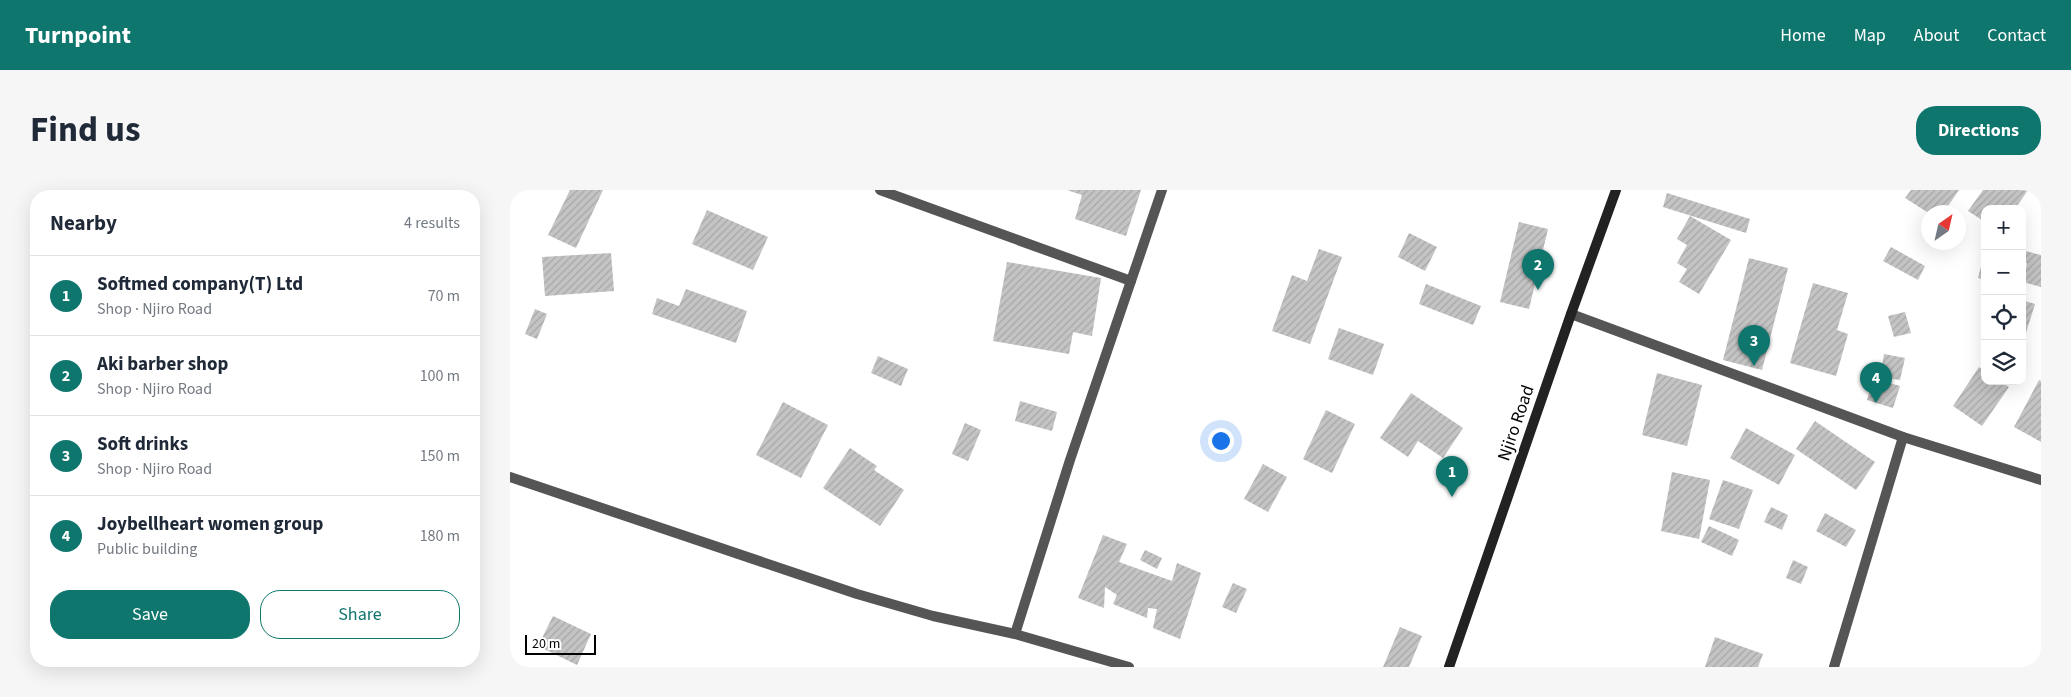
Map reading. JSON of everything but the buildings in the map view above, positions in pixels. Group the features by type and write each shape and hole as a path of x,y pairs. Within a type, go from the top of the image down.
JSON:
{"street":[{"path":"880,190 1132,281"},
{"path":"1015,634 1070,460 1162,190"},
{"name":"Njiro Road","path":"1449,667 1616,190"},
{"path":"1571,314 1904,437 2041,480"},
{"path":"1834,667 1904,437"},
{"path":"510,477 857,594 933,616 1015,634 1129,667"}],"place":[{"name":"Aki barber shop","path":"1538,290"},
{"name":"Soft drinks","path":"1754,366"},
{"name":"Joybellheart women group","path":"1876,403"},
{"name":"Softmed company(T) Ltd","path":"1452,497"}]}
